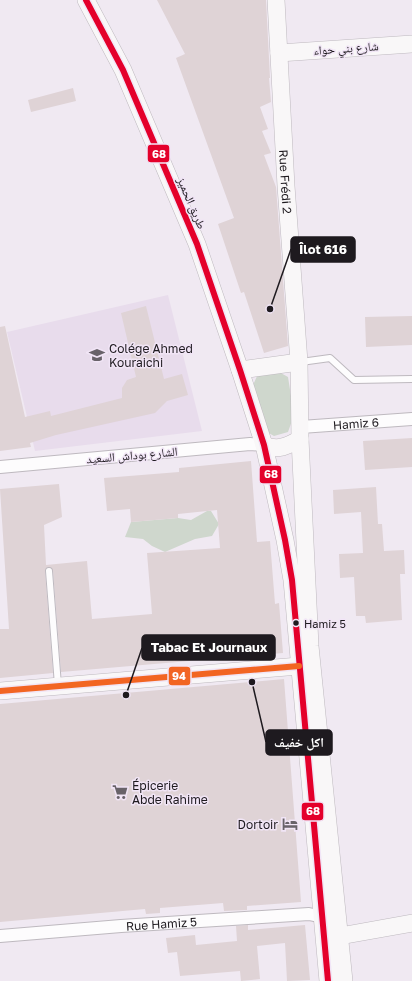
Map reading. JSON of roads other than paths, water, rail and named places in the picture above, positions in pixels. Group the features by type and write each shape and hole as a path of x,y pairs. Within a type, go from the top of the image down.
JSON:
{"main road":[{"name":"طريق الحميز","path":"86,0 123,70 189,223 246,369"},
{"name":"طريق الحميز","path":"98,0 132,65 199,219 246,369"},
{"name":"Rue Frédi 2","path":"276,0 286,186 299,362"},
{"name":"شارع بني حواء","path":"279,53 412,44"},
{"path":"328,981 293,597 285,540 246,369 299,362 310,646 344,981"},
{"path":"264,445 271,448 281,448 301,433"},
{"path":"0,691 299,666"},
{"path":"340,936 412,923"}],"street":[{"name":"Hamiz 6","path":"301,433 412,419"},
{"name":"الشارع بوداش السعيد","path":"0,467 250,444 264,445"},
{"name":"Rue Hamiz 5","path":"0,936 121,926 309,914 323,917"}],"lane":[{"path":"299,362 330,358 354,380 412,379"},
{"path":"49,571 58,686"}],"place":[{"name":"Îlot 616","path":"270,309"},
{"name":"Colége Ahmed Kouraichi","path":"97,355"},
{"name":"Hamiz 5","path":"296,623"},
{"name":"اكل خفيف","path":"252,682"},
{"name":"Tabac Et Journaux","path":"126,695"},
{"name":"Épicerie Abde Rahime","path":"120,792"},
{"name":"Dortoir","path":"290,824"}]}
